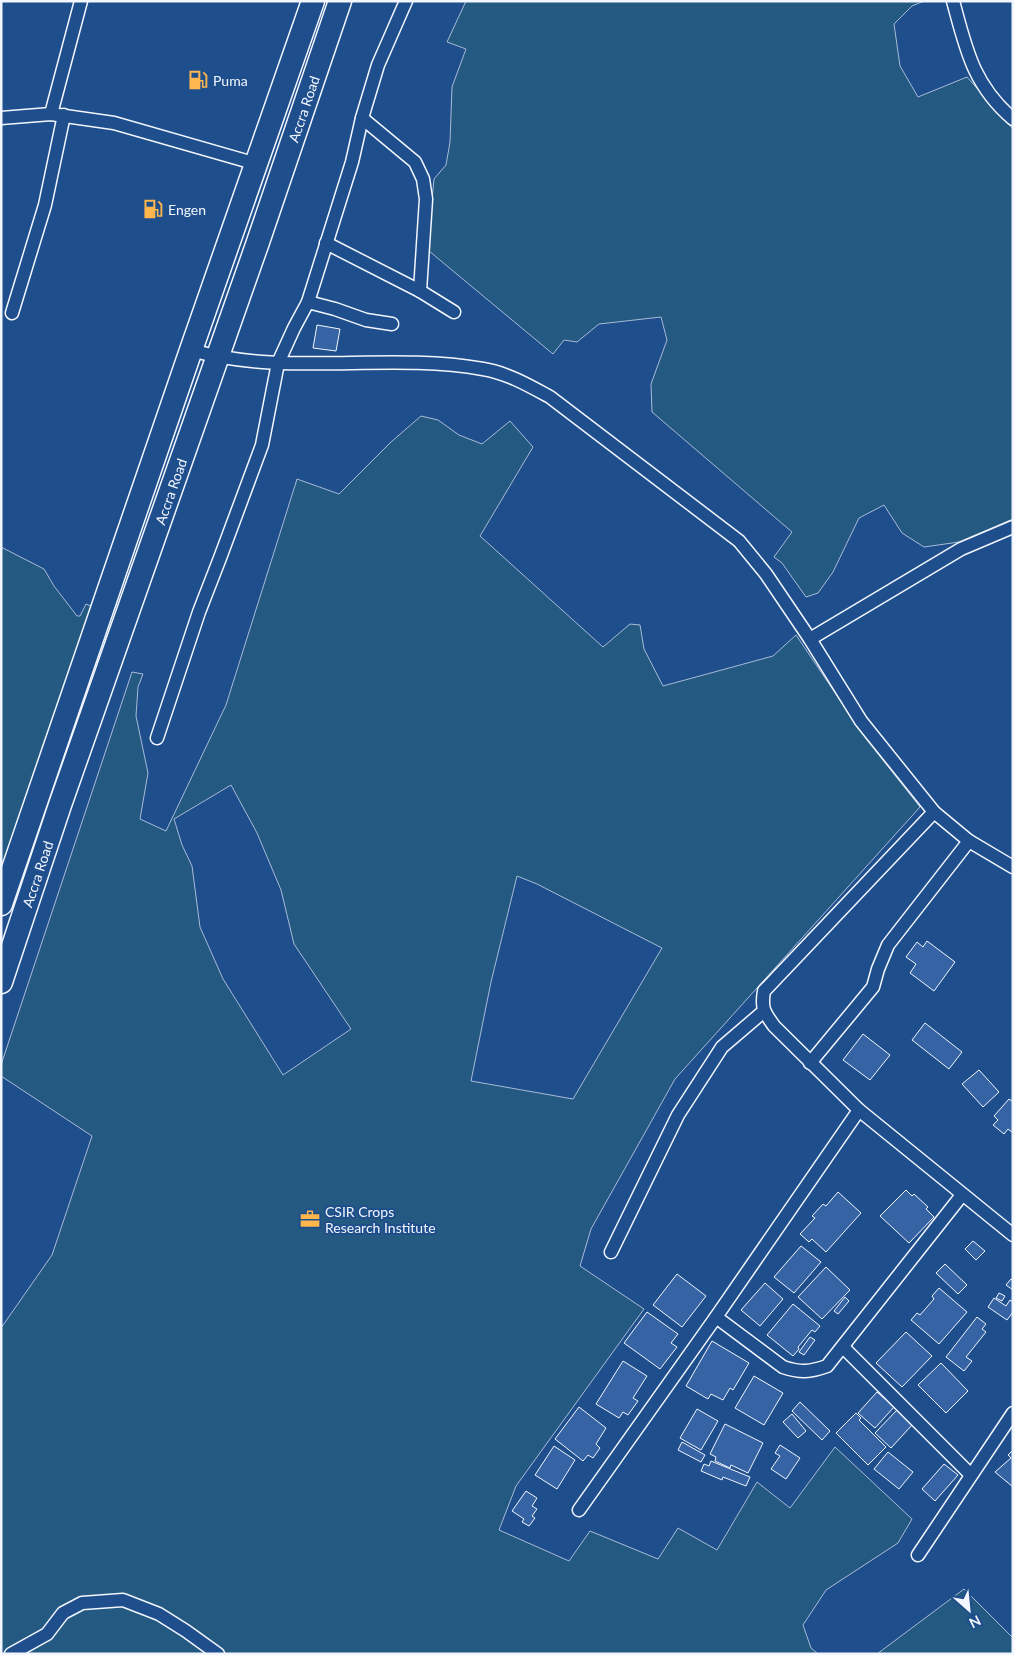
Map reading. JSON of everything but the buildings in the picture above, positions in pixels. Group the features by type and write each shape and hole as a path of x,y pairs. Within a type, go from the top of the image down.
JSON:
{"highway":[{"name":"Accra Road","path":"1,904 313,1"},
{"name":"Accra Road","path":"1,982 60,805 218,357 340,1"}],"street":[{"path":"51,114 81,1"},
{"path":"157,738 199,612 262,445 278,363 308,302 352,162 362,118 378,65 406,1"},
{"path":"953,1 968,56 977,77 990,96 1013,119"},
{"path":"1,118 51,114 114,123 257,164"},
{"path":"12,313 45,205 64,115"},
{"path":"362,118 415,162 423,179 426,199 420,291"},
{"path":"326,243 420,291 454,312"},
{"path":"308,302 366,320 392,324"},
{"path":"191,350 218,357 278,363 414,361 484,369 517,379 550,397 739,541 766,574 810,639 861,721 934,812 969,841 1013,867"},
{"path":"810,639 961,549 1013,527"},
{"path":"934,812 764,990 762,1002 764,1010 774,1026 859,1110 1013,1235"},
{"path":"810,1063 873,987 878,968 888,945 969,841"},
{"path":"612,1252 678,1115 722,1048 764,1010"},
{"path":"579,1510 716,1317 859,1110"},
{"path":"716,1317 783,1367 794,1371 810,1372 828,1366 962,1195"},
{"path":"843,1348 971,1475"},
{"path":"918,1555 1013,1413"},
{"path":"11,1654 47,1634 63,1613 82,1603 123,1600 159,1614 218,1654"}],"shaded area":[{"path":"466,1 924,1 912,6 894,24 900,66 918,97 967,77 1013,129 1013,519 959,542 924,547 902,533 884,505 859,518 833,572 818,593 806,597 782,563 774,557 792,532 652,412 651,384 667,340 661,317 599,324 577,342 564,340 553,354 429,251 434,179 446,165 450,142 452,87 466,49 447,42"},
{"path":"421,416 438,420 459,435 482,444 510,421 533,447 480,536 603,647 630,624 640,625 644,649 663,686 773,656 796,635 867,740 920,807 675,1079 591,1229 580,1266 644,1309 516,1486 499,1530 569,1561 590,1531 658,1559 678,1528 717,1550 757,1482 790,1508 835,1447 912,1519 898,1543 826,1590 803,1625 811,1648 818,1654 1,1654 1,1328 52,1255 92,1136 1,1076 1,1065 132,672 143,674 138,687 136,716 148,773 140,819 166,831 226,705 297,479 339,494 391,442","holes":["231,785 257,833 281,890 294,944 351,1029 283,1075 223,979 200,927 192,866 182,845 174,819","517,876 537,884 662,948 573,1099 471,1081 491,982"]},
{"path":"1,547 44,569 54,586 77,616 80,616 86,604 98,609 1,885"},
{"path":"964,1589 1013,1638 1013,1654 877,1654"}],"place":[{"name":"Puma","path":"198,80"},
{"name":"Engen","path":"153,209"},
{"name":"CSIR Crops Research Institute","path":"310,1219"}]}
